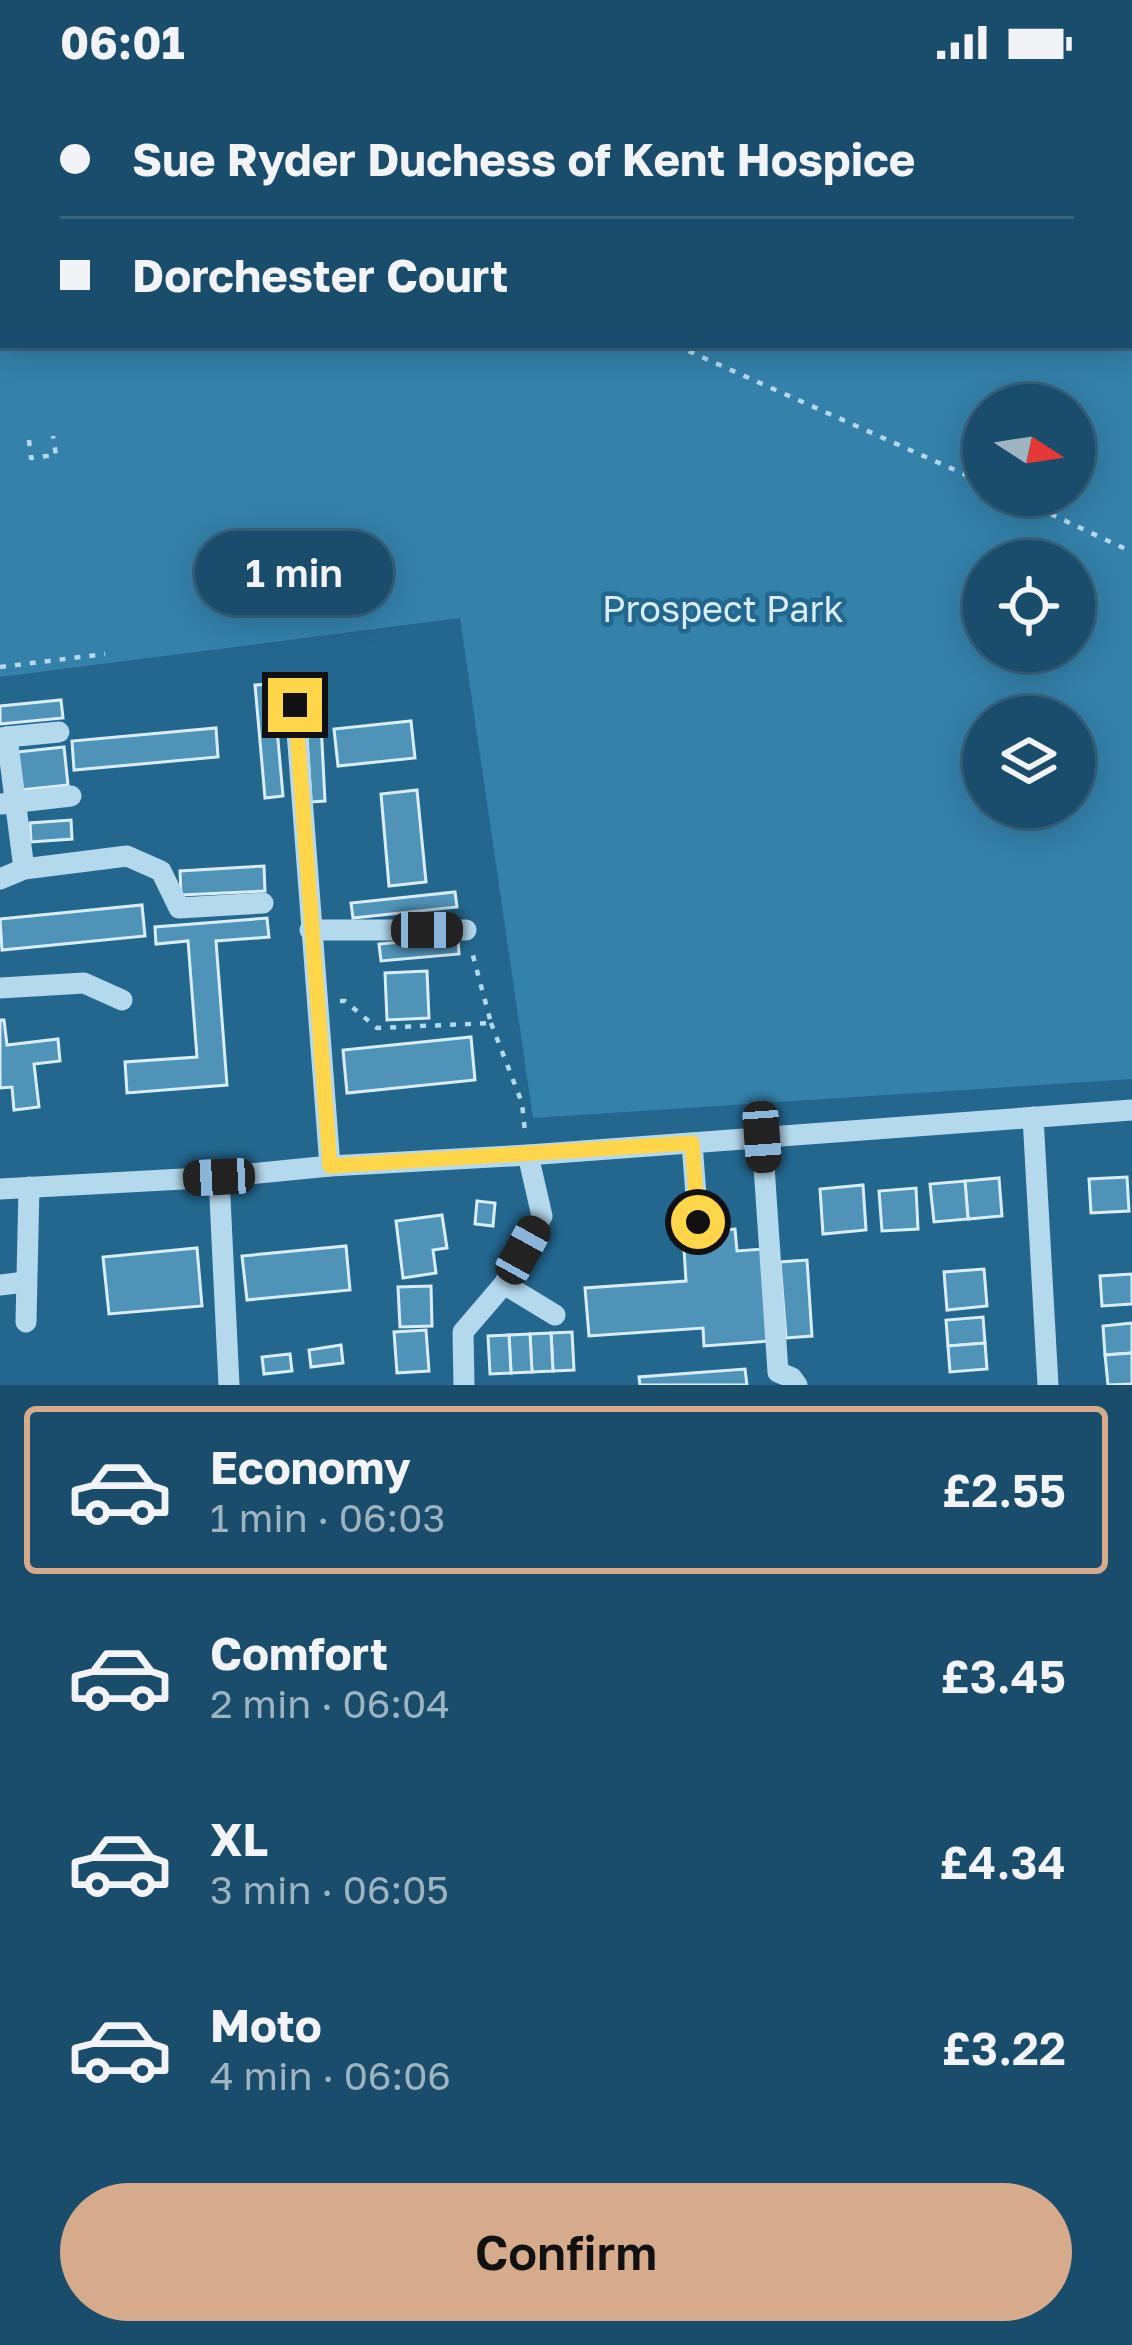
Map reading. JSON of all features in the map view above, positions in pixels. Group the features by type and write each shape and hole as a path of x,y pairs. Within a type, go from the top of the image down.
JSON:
{"street":[{"path":"295,705 330,1166"},
{"path":"24,869 7,803 4,737 59,732"},
{"path":"7,803 71,796"},
{"path":"0,879 24,869 127,856 161,871 179,908 263,903"},
{"path":"310,930 466,930"},
{"path":"0,988 83,983 122,1000"},
{"path":"0,1189 1132,1110"},
{"path":"1033,1117 1048,1385"},
{"path":"762,1137 778,1372 797,1385"},
{"path":"692,1143 698,1222"},
{"path":"464,1385 463,1332 504,1283 542,1216 529,1155"},
{"path":"219,1177 229,1385"},
{"path":"26,1322 29,1187"},
{"path":"0,1285 25,1282"},
{"path":"504,1283 555,1315"}],"path":[{"path":"682,348 963,474"},
{"path":"28,440 31,458 56,455 53,436"},
{"path":"1055,516 1132,552"},
{"path":"0,667 105,654"},
{"path":"466,930 491,1023 522,1103 529,1155"},
{"path":"316,1004 345,1001 377,1028 491,1023"}],"green space":[{"name":"Prospect Park","path":"0,348 1132,348 1132,1079 533,1118 460,618 0,677"}],"building":[{"path":"273,684 283,796 265,798 255,685"},
{"path":"319,684 325,801 311,802 304,685"},
{"path":"61,700 63,718 0,724 0,706"},
{"path":"411,721 415,758 338,766 334,729"},
{"path":"216,728 218,757 74,770 72,741"},
{"path":"64,747 68,785 20,790 17,752"},
{"path":"417,790 426,882 389,886 381,794"},
{"path":"71,820 72,839 31,842 30,823"},
{"path":"264,866 265,891 181,895 180,871"},
{"path":"455,892 457,907 353,918 351,903"},
{"path":"142,905 145,936 2,950 0,919"},
{"path":"267,918 269,937 216,941 227,1085 127,1093 125,1062 197,1057 188,941 156,944 155,927"},
{"path":"458,937 459,954 381,961 379,944"},
{"path":"427,971 429,1018 387,1020 385,973"},
{"path":"0,1020 4,1020 7,1045 58,1039 60,1061 34,1064 39,1107 14,1110 12,1087 0,1088"},
{"path":"471,1037 475,1080 347,1093 343,1050"},
{"path":"1127,1177 1129,1211 1091,1213 1089,1179"},
{"path":"999,1178 1002,1216 968,1219 965,1181"},
{"path":"965,1181 968,1219 934,1222 930,1184"},
{"path":"863,1185 866,1230 823,1234 820,1189"},
{"path":"916,1188 918,1229 882,1231 879,1191"},
{"path":"477,1201 495,1203 493,1226 475,1224"},
{"path":"442,1215 447,1248 433,1250 436,1273 403,1278 396,1221"},
{"path":"735,1229 737,1251 763,1249 770,1341 704,1346 703,1328 589,1336 585,1288 686,1281 683,1233"},
{"path":"346,1246 350,1290 247,1300 242,1256"},
{"path":"197,1248 202,1306 109,1314 103,1257"},
{"path":"807,1260 812,1336 786,1338 780,1262"},
{"path":"984,1269 987,1306 947,1310 944,1272"},
{"path":"1132,1274 1132,1304 1102,1306 1100,1276"},
{"path":"431,1286 432,1326 400,1327 398,1287"},
{"path":"983,1317 985,1343 948,1346 946,1320"},
{"path":"1132,1323 1132,1353 1105,1355 1103,1326"},
{"path":"426,1330 429,1371 397,1373 394,1332"},
{"path":"572,1332 574,1370 553,1371 551,1333"},
{"path":"551,1333 553,1371 532,1372 530,1334"},
{"path":"530,1334 532,1372 511,1373 509,1335"},
{"path":"509,1335 511,1373 490,1374 488,1336"},
{"path":"985,1343 987,1369 950,1372 948,1346"},
{"path":"341,1345 343,1363 311,1367 309,1350"},
{"path":"1132,1353 1132,1384 1108,1385 1105,1355"},
{"path":"290,1354 292,1371 264,1374 262,1357"},
{"path":"745,1369 747,1385 640,1385 639,1377"}],"route":[{"path":"295,705 330,1166 692,1143 698,1222"}]}
